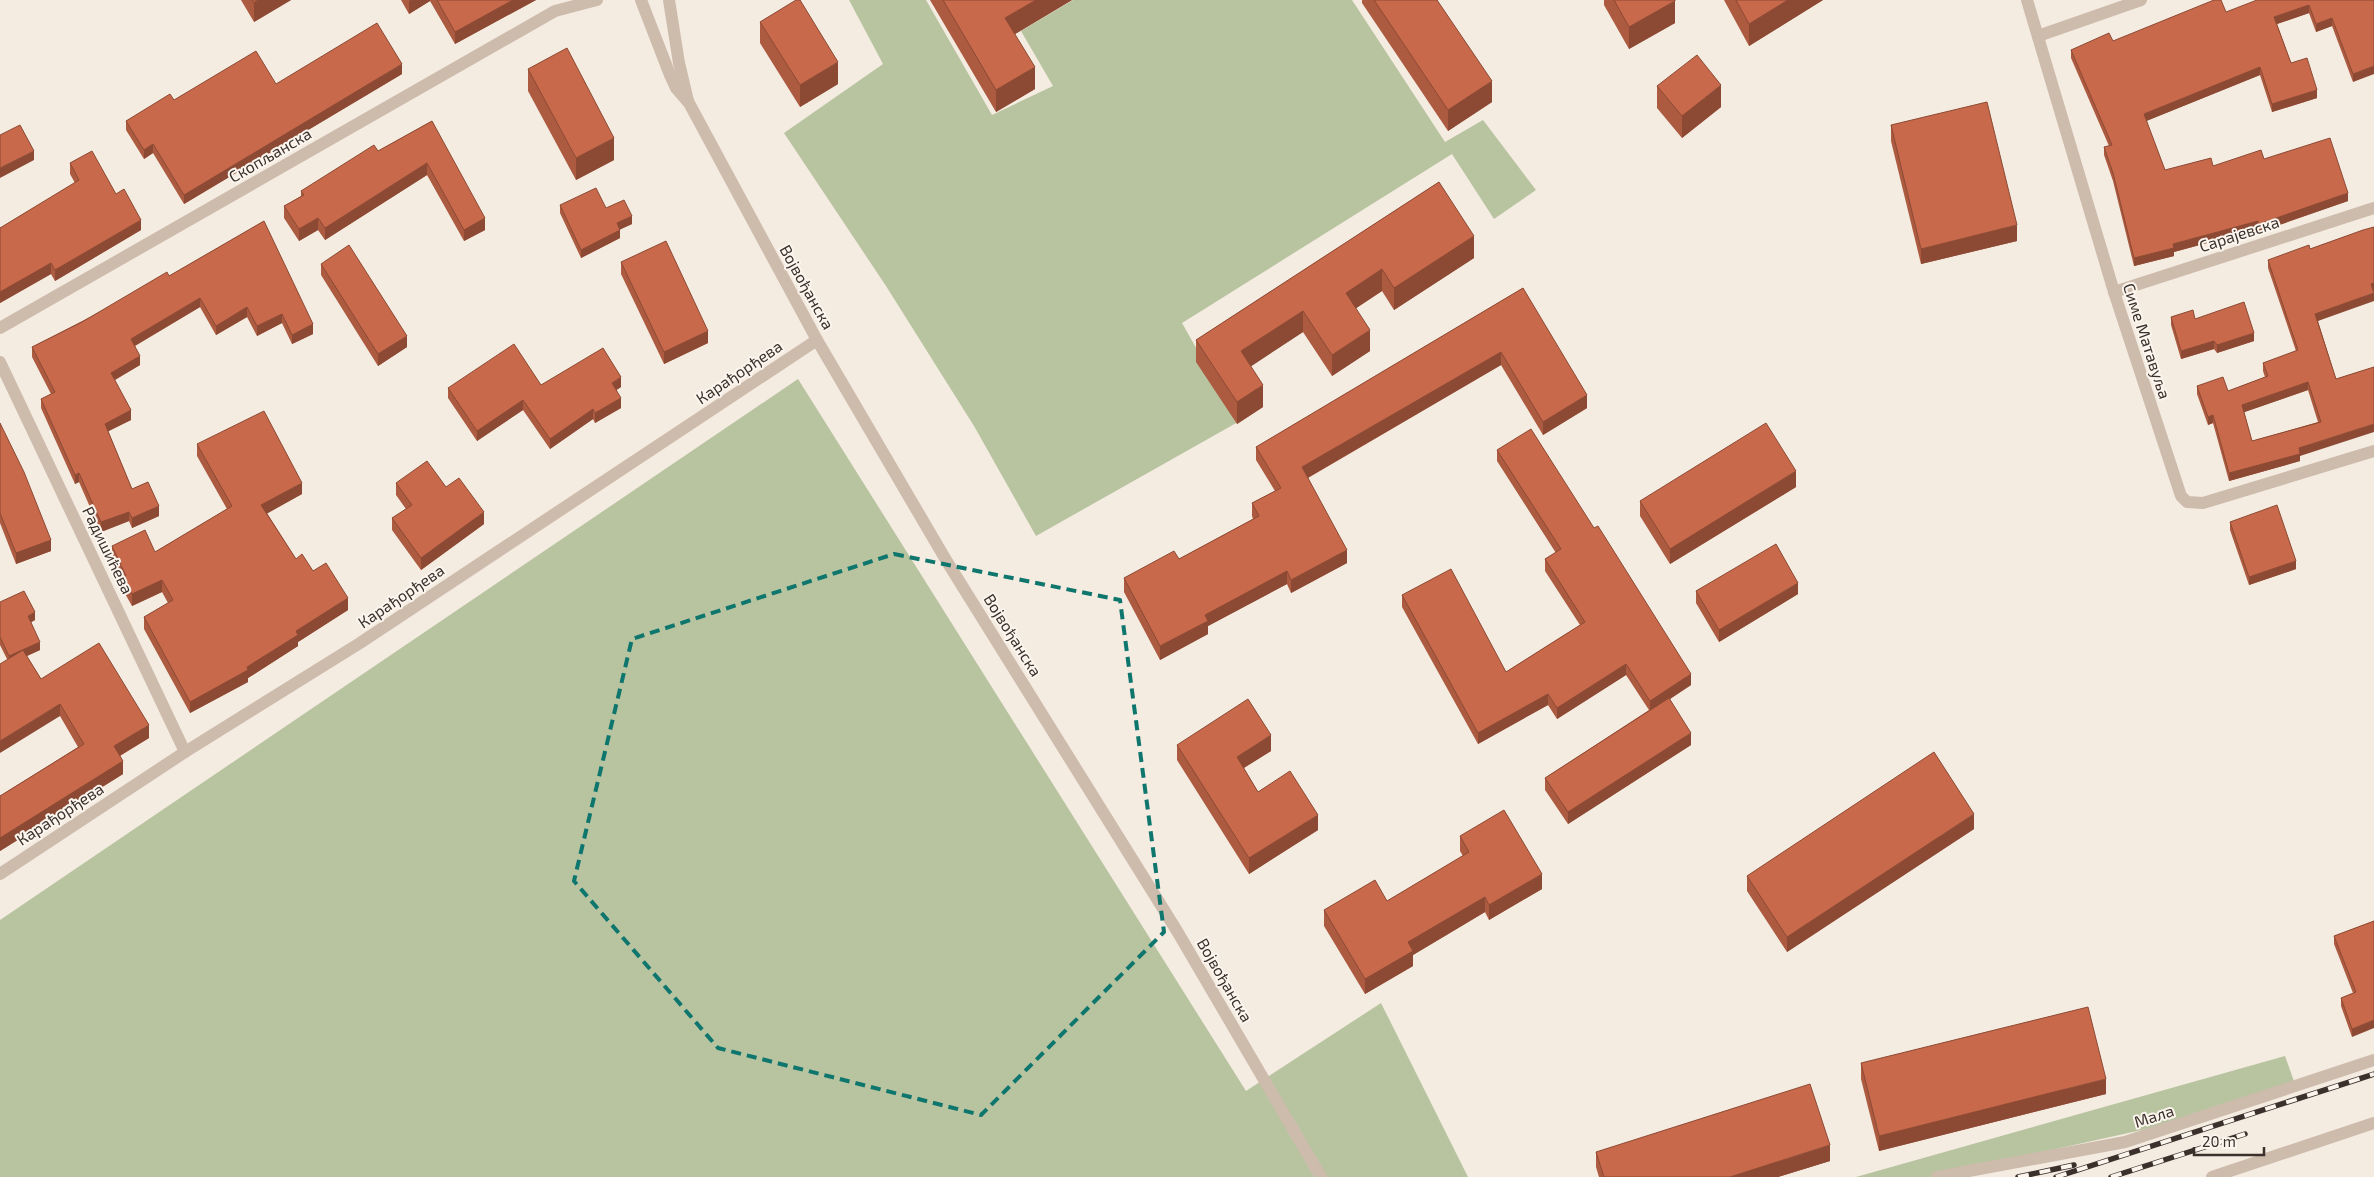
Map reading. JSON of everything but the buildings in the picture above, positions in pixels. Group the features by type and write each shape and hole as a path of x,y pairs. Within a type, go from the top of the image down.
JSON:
{"street":[{"name":"Скопљанска","path":"0,328 555,11 567,0"},
{"name":"Скопљанска","path":"555,11 597,0"},
{"name":"Војвођанска","path":"641,0 676,88 689,103 817,340 946,560 1177,931 1321,1177"},
{"name":"Војвођанска","path":"669,0 679,63 689,103"},
{"name":"Симе Матавуља","path":"2027,0 2114,292 2181,496 2188,502 2203,503 2226,498 2374,451"},
{"path":"2038,36 2141,0"},
{"name":"Сарајевска","path":"2114,292 2374,208"},
{"name":"Карађорђева","path":"0,874 186,752 360,643 817,340"},
{"name":"Радишићева","path":"0,362 186,752"},
{"name":"Мала","path":"1937,1177 2125,1142 2374,1060"},
{"path":"2212,1177 2374,1123"}],"highlighted area":[{"path":"894,554 1120,600 1164,932 981,1115 718,1048 574,881 632,639"}],"green space":[{"path":"849,0 926,0 992,115 1053,86 1021,31 1073,0 1352,0 1445,142 1483,120 1536,190 1494,219 1452,154 1182,323 1238,422 1036,536 974,426 886,286 784,133 883,64"},
{"path":"798,379 1246,1091 1381,1003 1468,1177 0,1177 0,920"},
{"path":"2285,1056 2296,1087 2210,1115 2029,1155 1960,1177 1856,1177"}],"railway":[{"path":"2056,1177 2374,1074"},
{"path":"2111,1177 2245,1134"},
{"path":"2018,1177 2074,1165"}]}
